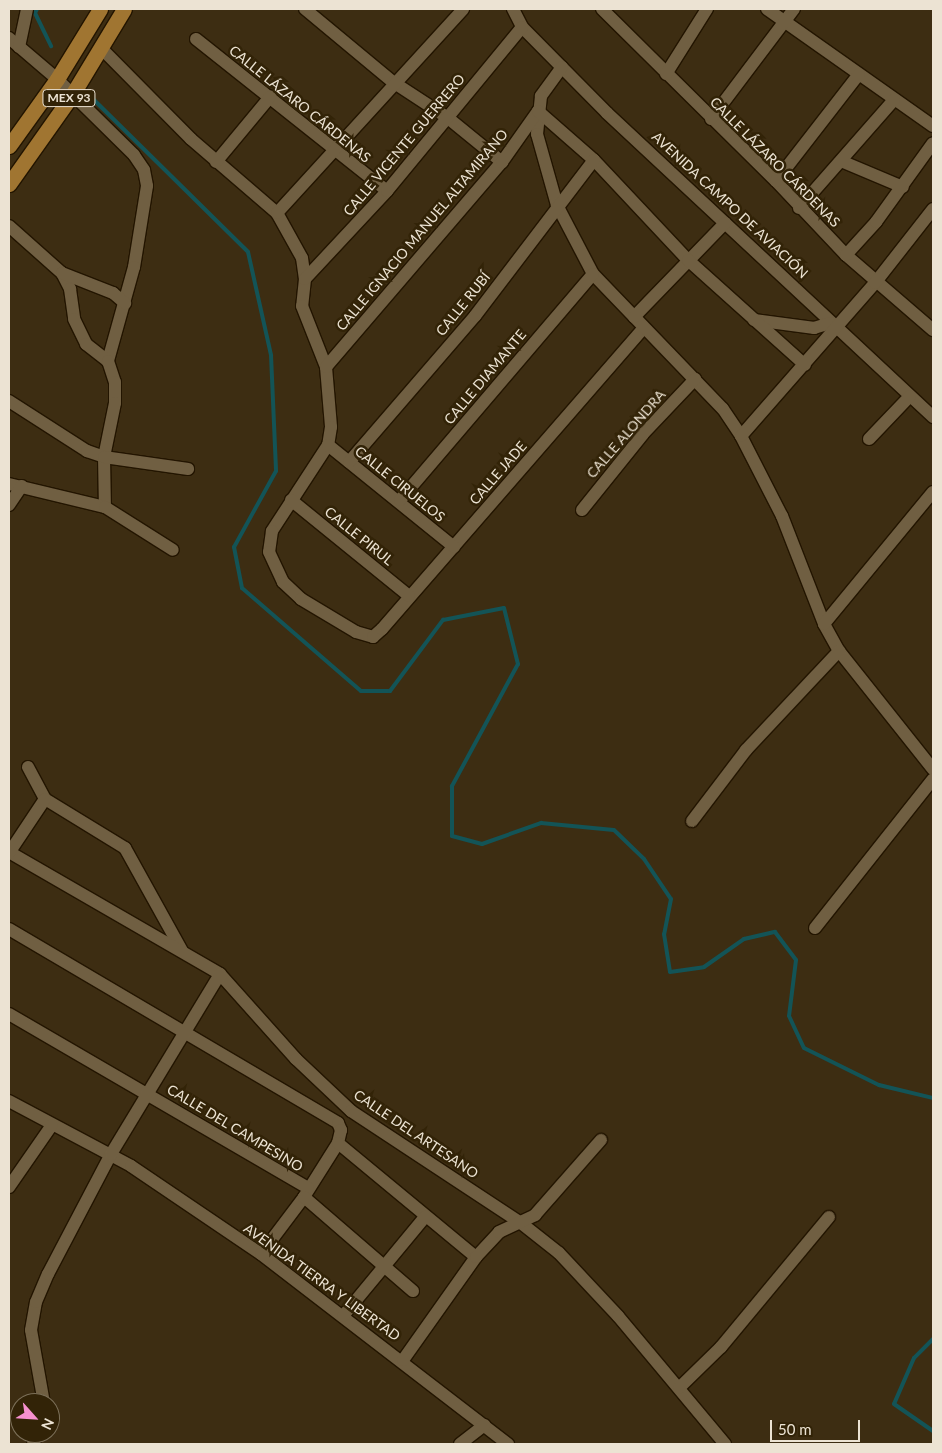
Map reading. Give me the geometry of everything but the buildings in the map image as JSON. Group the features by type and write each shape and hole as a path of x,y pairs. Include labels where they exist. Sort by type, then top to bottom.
{"main road":[{"name":"MEX 93","path":"9,146 57,79 100,9"},
{"name":"MEX 93","path":"9,184 72,95 124,9"}],"street":[{"path":"19,47 27,9"},
{"path":"305,9 393,82 448,118 502,162"},
{"path":"277,213 393,82 464,9"},
{"name":"AVENIDA CAMPO DE AVIACIÓN","path":"514,9 522,27 562,67 725,223 780,270 832,325 932,414"},
{"name":"CALLE LÁZARO CÁRDENAS","path":"602,9 776,181 846,255 875,282 933,330"},
{"path":"666,74 707,9"},
{"path":"767,9 933,126"},
{"path":"712,118 787,22 794,9"},
{"name":"CALLE VICENTE GUERRERO","path":"306,279 387,191 522,27"},
{"path":"9,38 57,79 134,155 144,170 147,186 125,304 108,361"},
{"name":"CALLE LÁZARO CÁRDENAS","path":"196,39 270,97 333,151 387,191"},
{"path":"101,48 216,162 277,213 302,258 306,279 302,306 326,367 331,427 328,445 291,500"},
{"path":"562,67 541,96 538,110 538,134 557,205 593,274 723,409 741,436 782,516 824,624 838,651 933,769"},
{"path":"776,181 859,74"},
{"path":"216,162 270,97"},
{"path":"800,208 894,100"},
{"path":"538,110 594,160 688,260 804,365"},
{"name":"CALLE IGNACIO MANUEL ALTAMIRANO","path":"326,367 502,162 538,110"},
{"path":"846,255 876,222 933,143"},
{"name":"CALLE RUBÍ","path":"349,462 475,316 557,205 594,160"},
{"path":"841,161 903,186"},
{"path":"741,436 804,365 832,325 875,282 933,209"},
{"path":"634,317 725,223"},
{"path":"9,226 62,273 106,290 125,304"},
{"path":"62,273 70,289 74,319 86,344 108,361 115,382 115,403 104,457 105,508"},
{"name":"CALLE DIAMANTE","path":"400,500 593,274"},
{"path":"754,320 814,328 832,325"},
{"name":"CALLE JADE","path":"291,500 272,531 269,552 283,582 301,599 356,632 373,637 454,547 644,328"},
{"name":"CALLE ALONDRA","path":"582,510 643,434 695,379"},
{"path":"869,439 910,396"},
{"path":"9,401 87,451 104,457 188,469"},
{"name":"CALLE CIRUELOS","path":"328,445 400,500 454,547"},
{"path":"9,484 105,508 173,550"},
{"path":"9,505 22,486"},
{"path":"824,624 933,492"},
{"name":"CALLE PIRUL","path":"291,500 409,596"},
{"path":"692,822 746,750 838,651"},
{"path":"28,768 45,799 125,848 182,951"},
{"path":"815,928 933,779"},
{"path":"9,852 45,799"},
{"name":"CALLE DEL ARTESANO","path":"9,852 220,974 296,1058 351,1111 521,1222 559,1253 679,1388 725,1444"},
{"path":"9,929 333,1118 342,1130 338,1143 306,1193 261,1254"},
{"path":"42,1393 31,1330 36,1302 48,1274 111,1154 220,974"},
{"name":"CALLE DEL CAMPESINO","path":"9,1014 147,1093 306,1193 413,1291"},
{"name":"AVENIDA TIERRA Y LIBERTAD","path":"9,1101 111,1154 261,1254 403,1360 508,1444"},
{"path":"9,1187 52,1125"},
{"path":"403,1360 476,1257 499,1232 511,1223 521,1222 535,1214 601,1140"},
{"path":"338,1143 425,1217 476,1257"},
{"path":"342,1316 386,1266 425,1217"},
{"path":"679,1388 721,1347 829,1217"},
{"path":"460,1444 484,1425"}],"waterway":[{"path":"37,9 35,13 51,46"},
{"path":"92,98 248,252 271,355 276,471 234,547 242,588 361,691 390,691 443,620 504,608 518,664 452,786 452,836 482,844 541,823 614,830 644,859 671,899 664,934 670,972 704,967 744,939 775,932 796,960 789,1016 804,1048 879,1085 933,1098"},
{"path":"933,1339 914,1358 894,1404 933,1431"}]}
